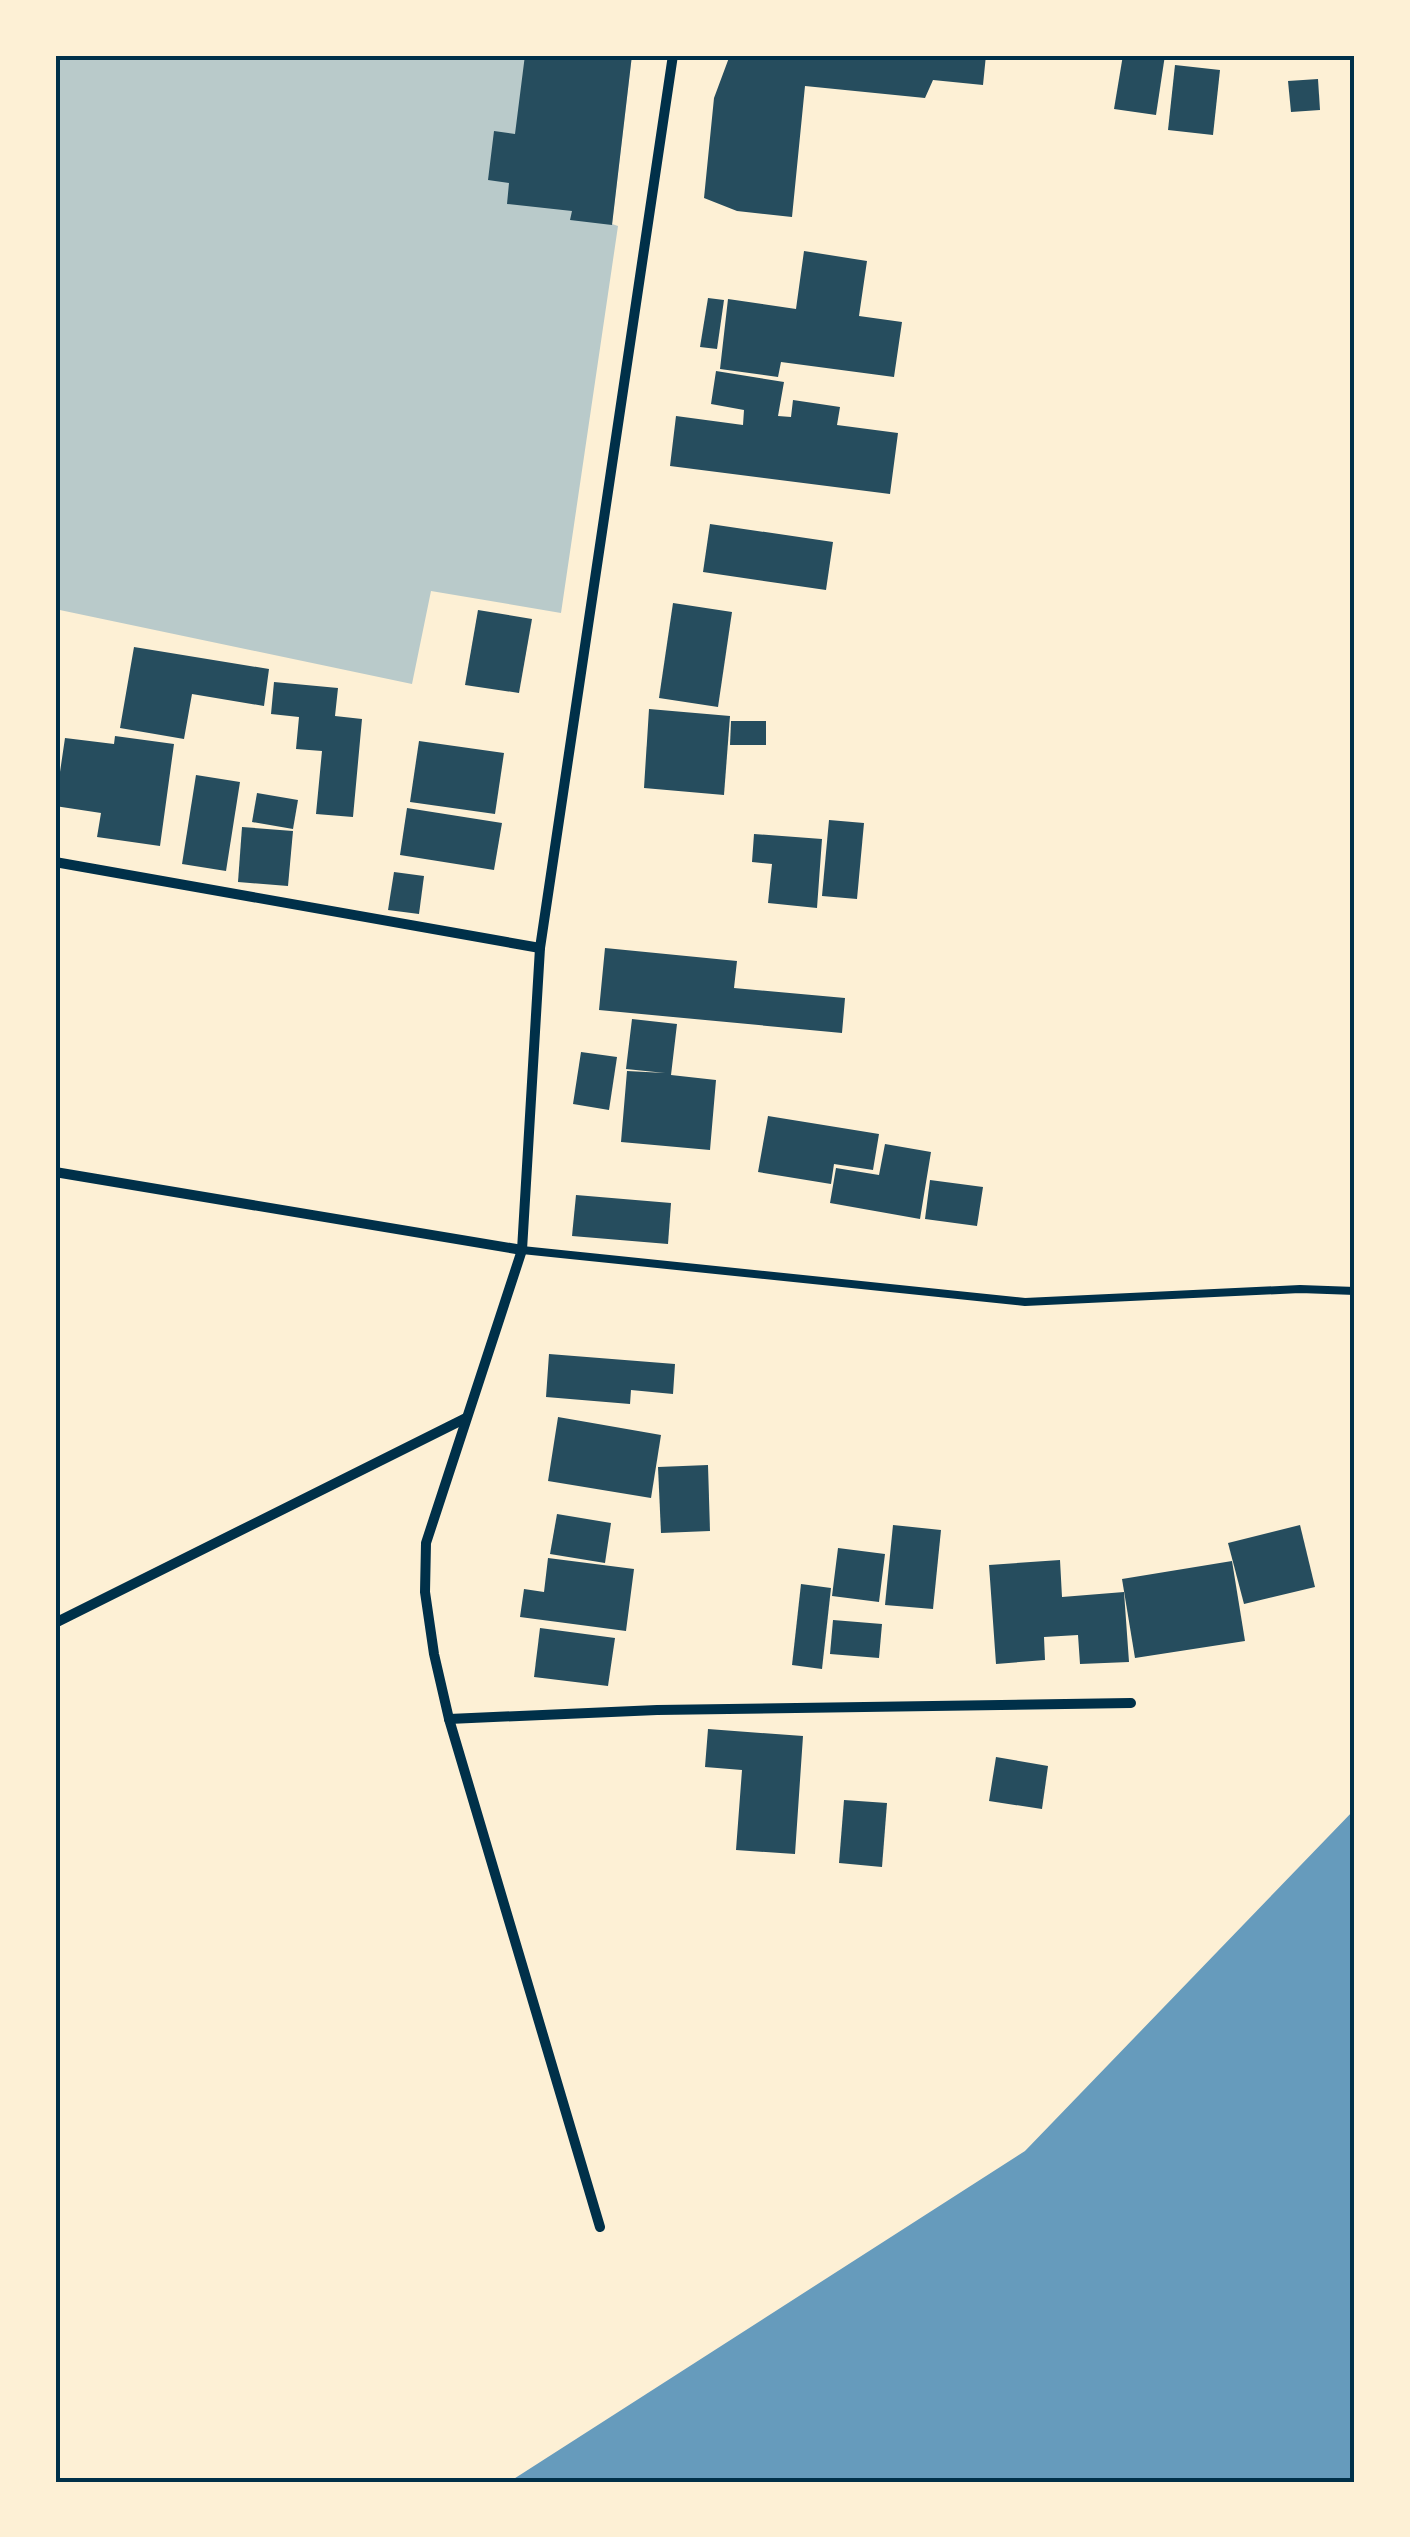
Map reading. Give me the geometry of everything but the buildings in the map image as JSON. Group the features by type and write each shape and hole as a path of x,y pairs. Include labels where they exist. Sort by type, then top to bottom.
{"street":[{"path":"600,2228 449,1719 425,1592 426,1544 522,1250 540,948 672,55"},
{"path":"55,862 540,948"},
{"path":"55,1172 522,1250"},
{"path":"55,1623 466,1418"},
{"path":"449,1719 658,1710 1131,1703"}],"lane":[{"path":"522,1250 1025,1302 1300,1289 1355,1291"}],"shaded area":[{"path":"55,55 632,55 612,224 618,226 561,613 431,591 412,684 55,609"}],"water":[{"path":"1355,1809 1355,2482 509,2482 1025,2151"}]}
